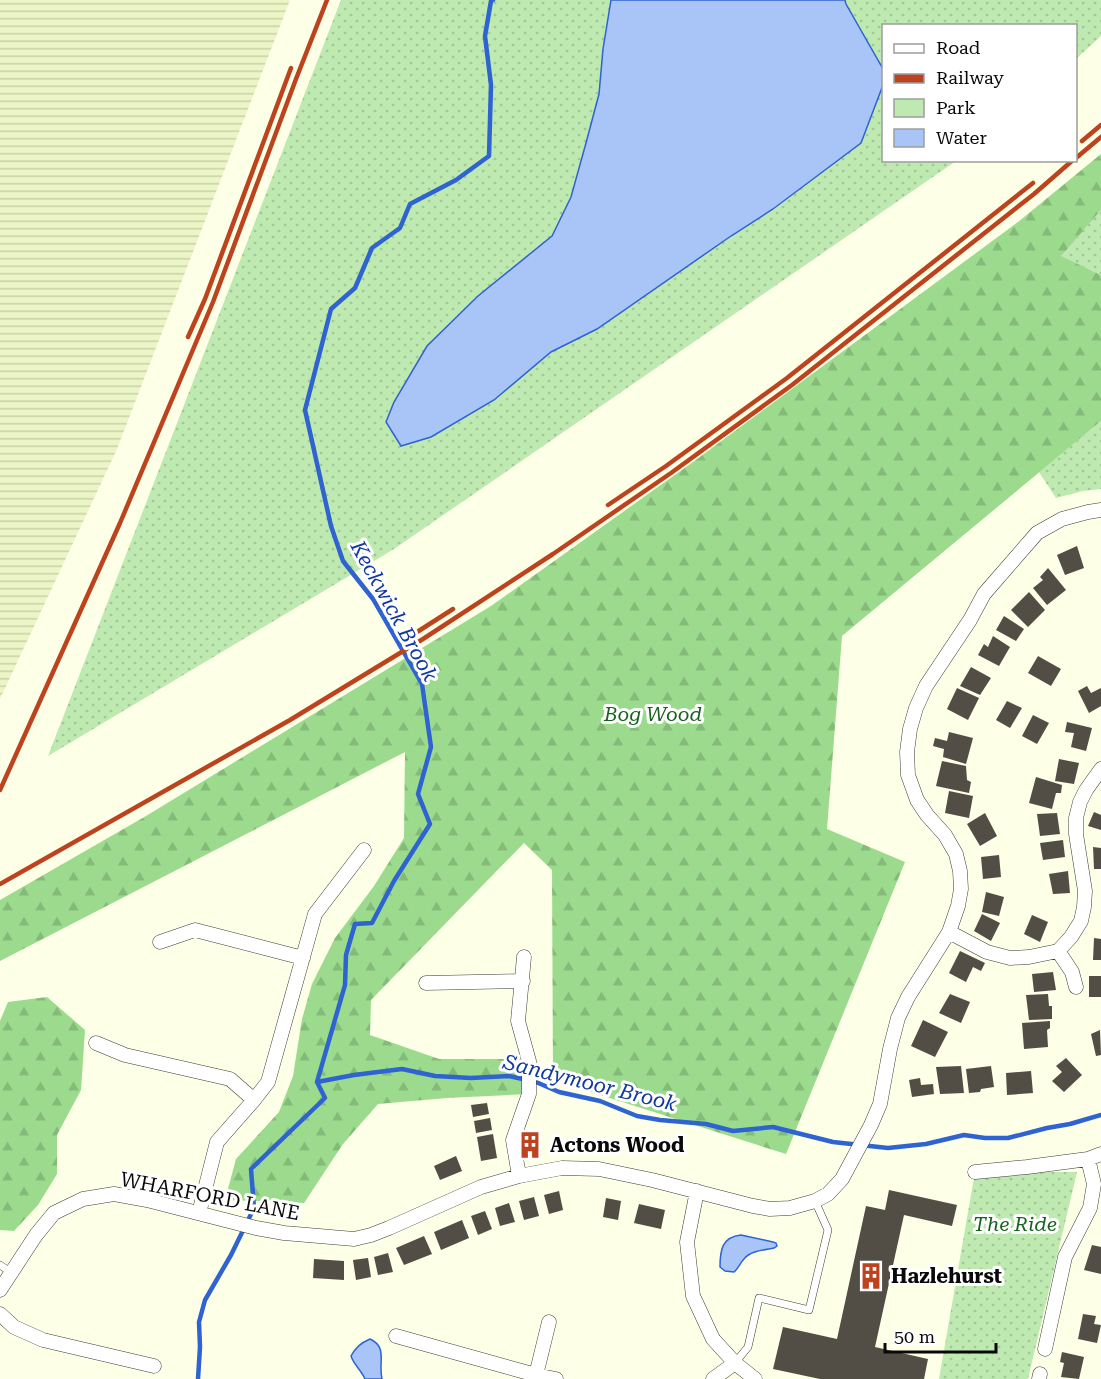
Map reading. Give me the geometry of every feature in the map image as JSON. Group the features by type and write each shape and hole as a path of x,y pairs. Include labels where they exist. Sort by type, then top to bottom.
{"street":[{"name":"WHARFORD LANE","path":"0,1290 6,1269 54,1213 84,1199 114,1194 147,1200 256,1228 284,1233 354,1239 389,1228 481,1187 519,1176 562,1168 589,1168 652,1180 770,1209 790,1208 815,1201 828,1194 842,1179 852,1163 871,1125 880,1104 898,1018 908,997 949,932 958,906 961,889 956,854 917,800 908,776 907,752 916,708 926,686 970,620 984,594 1037,533 1062,519 1101,510"},
{"path":"949,932 987,952 1010,958 1058,951 1081,921 1085,891 1076,834 1076,818 1086,790 1101,769"},
{"path":"199,1213 217,1142 268,1082 315,914 364,850"},
{"path":"160,942 195,930 303,958"},
{"path":"1058,951 1072,972 1076,987"},
{"path":"519,1176 513,1140 529,1094 529,1061 518,1021 524,957"},
{"path":"426,983 523,981"},
{"path":"96,1043 125,1055 230,1078 254,1100"},
{"path":"975,1172 1095,1157 1090,1208 1065,1257 1045,1349"},
{"path":"697,1191 687,1242 693,1296 713,1339 755,1379"},
{"path":"0,1314 14,1327 42,1340 154,1366"},
{"path":"536,1375 549,1322"},
{"path":"396,1336 556,1379"},
{"path":"713,1379 735,1362"}],"lane":[{"path":"735,1362 748,1347 759,1298 808,1310 828,1230 815,1201"}],"green space":[{"path":"0,0 290,0 117,449 0,699"},
{"path":"341,0 611,0 599,94 571,197 552,236 478,296 427,346 494,400 551,352 597,329 774,209 861,143 882,88 882,162 955,162 394,549 48,756"},
{"path":"845,0 1101,0 1101,36 1077,58 1077,24 882,24 882,67"},
{"name":"Bog Wood","path":"1101,154 1101,210 1061,256 1101,275 1101,421 842,636 827,829 905,862 786,1154 553,1080 552,870 524,843 371,1000 370,1035 439,1059 526,1059 528,1094 378,1104 343,1144 304,1203 225,1200 236,1159 279,1112 293,1076 302,1019 312,984 335,938 374,886 404,838 405,752 0,961 0,900 146,816 491,606 693,462 1018,222"},
{"path":"1101,210 1101,275 1060,256"},
{"path":"1101,421 1101,489 1056,498 1039,472"},
{"path":"47,997 85,1030 81,1090 57,1135 57,1174 38,1205 14,1231 0,1230 0,1021 8,1002"},
{"name":"The Ride","path":"975,1172 1077,1172 1028,1379 939,1379"}],"water":[{"path":"611,0 845,0 882,67 882,88 861,143 773,209 597,329 551,352 494,400 431,437 401,446 386,422 394,402 427,346 478,296 552,236 571,197 599,94"},
{"path":"741,1235 773,1242 777,1246 750,1254 734,1272 725,1271 720,1267 723,1245 730,1238"},
{"path":"370,1339 376,1342 381,1351 382,1379 365,1379 351,1356 359,1346"}],"building":[{"path":"1077,546 1084,568 1065,575 1057,555"},
{"path":"1048,568 1066,590 1047,605 1033,588 1043,580 1040,577"},
{"path":"1029,592 1045,610 1028,627 1011,610"},
{"path":"1004,616 1024,629 1016,641 996,630"},
{"path":"993,636 1010,647 999,666 978,655 984,644 988,647"},
{"path":"1038,656 1061,669 1051,686 1028,673"},
{"path":"971,667 991,678 980,695 960,686"},
{"path":"1087,686 1091,693 1101,688 1101,706 1089,713 1078,691"},
{"path":"957,688 979,698 968,720 947,709"},
{"path":"1007,701 1022,708 1010,728 996,720"},
{"path":"1033,715 1049,723 1037,744 1022,736"},
{"path":"1067,722 1092,728 1086,751 1071,747 1074,733 1065,732"},
{"path":"949,732 973,738 966,764 943,757 944,749 933,746 935,738 947,741"},
{"path":"1059,759 1079,763 1074,784 1055,781"},
{"path":"942,761 966,766 967,780 971,782 969,793 936,786"},
{"path":"1036,777 1062,785 1061,793 1056,793 1052,809 1029,803"},
{"path":"949,791 973,796 969,818 945,813"},
{"path":"1094,812 1101,815 1101,830 1088,826"},
{"path":"985,813 997,836 980,846 967,824"},
{"path":"1057,813 1060,834 1040,836 1037,814"},
{"path":"1063,840 1065,857 1043,860 1040,843"},
{"path":"1093,847 1101,848 1101,869 1094,869"},
{"path":"999,855 1001,877 983,879 981,857"},
{"path":"1068,871 1070,893 1053,894 1049,874"},
{"path":"986,892 1004,897 999,916 982,912"},
{"path":"982,914 1000,923 991,941 974,931"},
{"path":"1032,915 1048,922 1040,942 1024,934"},
{"path":"1094,938 1101,939 1101,960 1093,960"},
{"path":"960,951 985,963 981,971 973,967 966,982 949,973"},
{"path":"1053,972 1056,990 1034,992 1032,974"},
{"path":"1089,976 1101,976 1101,997 1089,997"},
{"path":"950,994 970,1002 961,1023 939,1013"},
{"path":"1048,994 1049,1006 1052,1006 1052,1019 1029,1020 1026,995"},
{"path":"923,1020 948,1032 935,1057 911,1046"},
{"path":"1050,1021 1050,1028 1047,1030 1048,1047 1024,1049 1022,1023"},
{"path":"1100,1030 1101,1055 1096,1056 1091,1034"},
{"path":"1066,1058 1082,1075 1064,1092 1052,1081 1062,1072 1056,1066"},
{"path":"961,1066 964,1093 940,1094 936,1067"},
{"path":"991,1066 994,1087 969,1093 966,1069"},
{"path":"1031,1071 1033,1093 1007,1095 1006,1073"},
{"path":"920,1078 921,1085 933,1084 934,1094 912,1097 909,1080"},
{"path":"487,1103 489,1114 473,1117 471,1105"},
{"path":"490,1118 492,1130 476,1133 474,1121"},
{"path":"493,1134 497,1158 481,1161 477,1137"},
{"path":"456,1156 462,1171 440,1180 434,1166"},
{"name":"Hazlehurst","path":"889,1190 957,1205 952,1226 904,1215 875,1347 928,1359 924,1379 820,1379 773,1369 783,1327 837,1339 866,1206 885,1210"},
{"path":"559,1191 563,1210 549,1214 544,1195"},
{"path":"534,1197 539,1216 524,1220 519,1201"},
{"path":"606,1198 621,1201 618,1220 603,1217"},
{"path":"509,1203 515,1222 500,1226 495,1208"},
{"path":"639,1204 665,1210 661,1229 634,1223"},
{"path":"485,1211 492,1229 478,1235 471,1216"},
{"path":"462,1220 469,1238 441,1250 434,1232"},
{"path":"424,1236 432,1254 404,1265 396,1248"},
{"path":"1092,1245 1101,1247 1101,1274 1084,1270"},
{"path":"388,1253 393,1272 378,1275 374,1257"},
{"path":"368,1258 371,1277 356,1280 353,1260"},
{"path":"314,1259 344,1261 344,1280 313,1278"},
{"path":"1083,1314 1096,1316 1094,1324 1101,1325 1097,1343 1078,1339"},
{"path":"1062,1352 1084,1357 1079,1379 1061,1377 1064,1363 1060,1362"}],"waterway":[{"name":"Keckwick Brook","path":"198,1379 199,1322 205,1300 254,1208 251,1169 325,1098 317,1082 345,985 346,955 355,924 372,923 394,881 430,824 418,794 431,747 422,684 373,599 343,561 331,526 305,410 331,309 355,288 372,248 400,228 410,204 456,180 489,156 491,85 485,36 493,0"},
{"name":"Sandymoor Brook","path":"317,1082 402,1069 435,1076 471,1078 509,1076 536,1082 559,1092 600,1101 637,1116 706,1124 733,1131 773,1127 833,1142 888,1148 926,1144 964,1135 1008,1138 1101,1115"}],"railway":[{"path":"0,790 120,523 213,302 327,0"},
{"path":"188,337 205,299 291,68"},
{"path":"1082,141 1101,125"},
{"path":"1077,157 1101,137"},
{"path":"0,884 290,720 423,639 553,554 671,473 792,385 1034,194 1071,162"},
{"path":"608,505 787,378 1033,183"},
{"path":"403,641 453,609"}],"place":[{"name":"Actons Wood","path":"530,1145"},
{"name":"Hazlehurst","path":"871,1276"}]}
